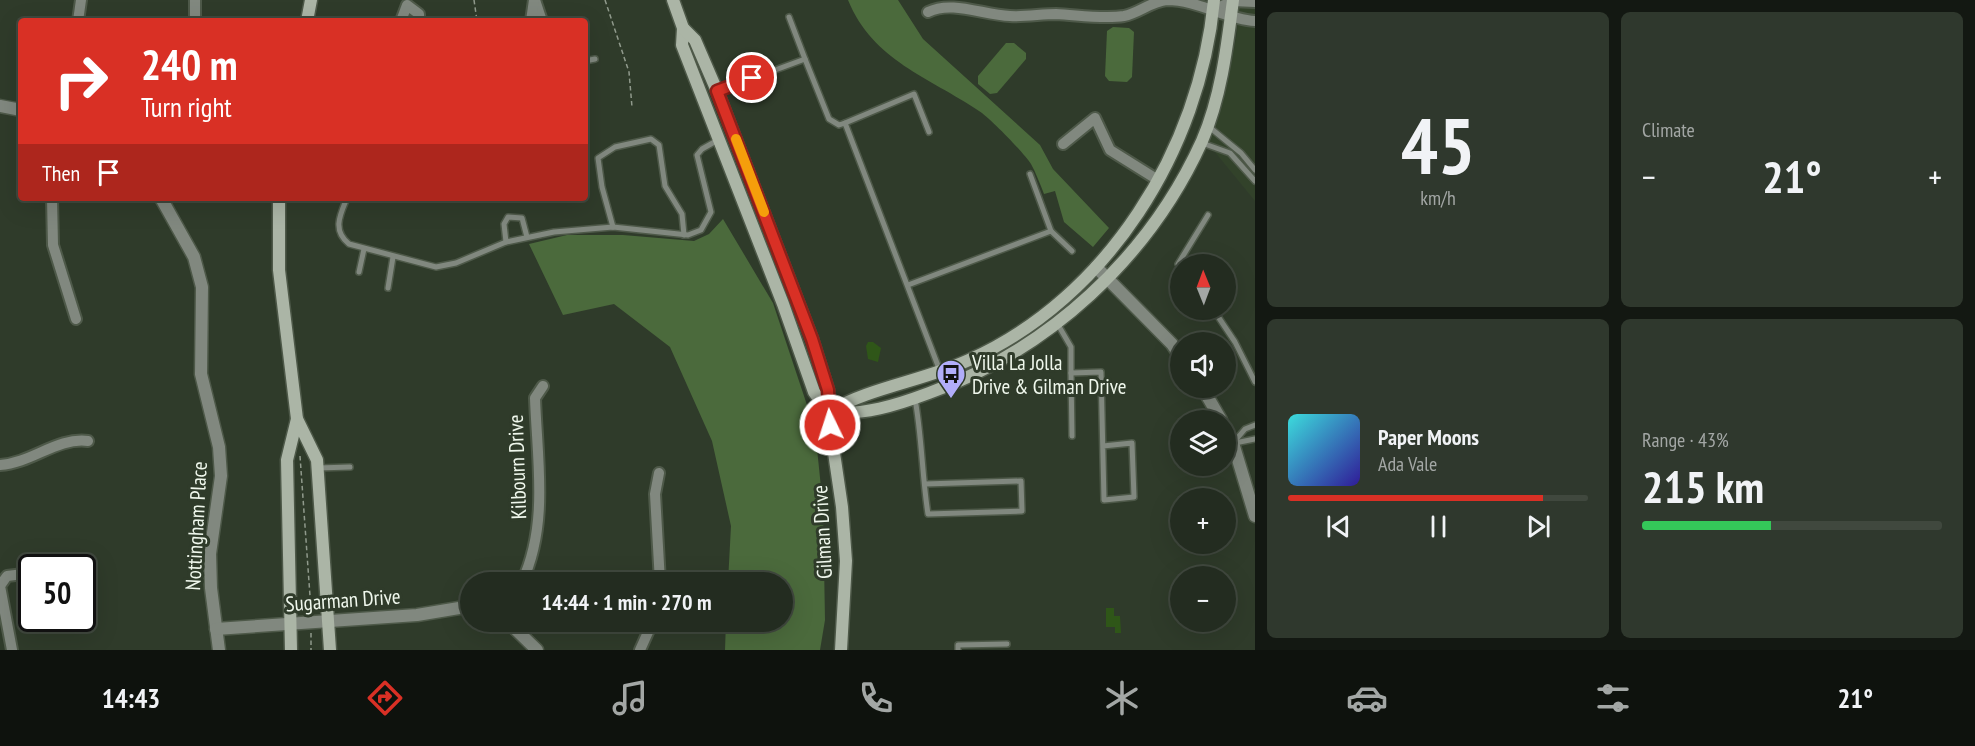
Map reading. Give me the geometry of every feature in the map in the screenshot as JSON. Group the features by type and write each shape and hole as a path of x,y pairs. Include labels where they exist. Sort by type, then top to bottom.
{"main road":[{"path":"308,18 311,0"},
{"name":"Gilman Drive","path":"673,0 683,28 682,45 783,304 814,392 828,412"},
{"path":"828,412 853,415 915,399 978,374 1025,347 1057,323 1107,278 1134,249 1161,210 1201,143 1219,87 1233,0"},
{"path":"828,412 849,399 940,372 971,360 1017,334 1058,302 1096,267 1126,230 1158,180 1182,134 1199,83 1214,5"},
{"name":"Gilman Drive","path":"683,28 695,40 717,91 812,339 828,390 828,412 842,507 846,561 841,650"},
{"path":"279,201 279,270 297,419 317,460 318,468 330,620 330,650"},
{"path":"291,650 287,460 297,419"}],"street":[{"path":"78,18 81,0"},
{"path":"195,0 195,18"},
{"path":"531,18 534,0"},
{"path":"534,0 541,18"},
{"path":"928,12 943,3 964,4 1007,16 1052,14 1110,17 1133,14 1166,0 1214,5 1233,0 1255,2"},
{"path":"402,18 408,3 419,14 420,18"},
{"path":"1214,5 1231,18 1255,21"},
{"path":"0,106 18,109"},
{"path":"1063,144 1095,118 1110,150 1158,180"},
{"path":"52,201 53,245 76,319"},
{"name":"Nottingham Place","path":"163,201 194,257 201,287 201,374 219,447 221,476 210,554 219,650"},
{"path":"1096,267 1170,342"},
{"name":"Kilbourn Drive","path":"526,572 540,523 535,398 543,386"},
{"path":"0,465 38,455 71,439 88,441"},
{"path":"1236,452 1254,506"},
{"path":"658,473 655,494 659,572"},
{"path":"12,650 0,586 8,576 18,575"},
{"name":"Sugarman Drive","path":"216,629 417,615 460,608"},
{"path":"518,632 537,650"},
{"path":"640,650 648,632"}],"lane":[{"path":"789,17 829,119 839,125 914,94 929,132"},
{"path":"588,61 596,59"},
{"path":"717,91 805,59"},
{"path":"845,123 940,372"},
{"path":"1208,126 1241,153 1255,170"},
{"path":"613,227 600,181 598,158 627,143 651,140 659,145 665,186 682,214 684,235"},
{"path":"346,201 339,218 339,233 349,244 426,266 445,266 506,242 574,229 613,227 684,235 701,230 709,218 709,197 697,155 702,148 718,140"},
{"path":"1201,143 1230,153 1255,181"},
{"path":"1030,174 1051,231 1072,251"},
{"path":"506,242 505,219 514,215 522,218 527,237"},
{"path":"1184,254 1208,215"},
{"path":"908,285 1051,231"},
{"path":"359,272 364,249"},
{"path":"388,288 393,257"},
{"path":"1220,320 1235,342 1255,381"},
{"path":"1057,323 1071,347 1072,436"},
{"path":"1071,373 1101,372 1104,500 1134,497 1132,443 1103,446"},
{"path":"915,399 922,437 925,484 928,514 1022,511 1021,481 925,484"},
{"path":"1236,440 1245,429 1255,424"},
{"path":"1236,442 1255,439"},
{"path":"318,468 350,467"},
{"path":"958,650 958,645 1007,644"}],"path":[{"path":"474,0 477,18"},
{"path":"605,0 629,72 632,107"},
{"path":"300,454 311,607"},
{"path":"311,629 311,650"}],"shaded area":[{"path":"848,0 898,0 923,39 1040,145 1053,169 1109,228 1093,247 1064,222 1055,191 1044,194 1031,164 1007,136 979,111 904,66 887,53 859,21"},
{"path":"1239,0 1255,0 1255,201 1205,140 1229,75 1237,33"},
{"path":"1113,27 1129,28 1134,32 1132,77 1127,82 1109,81 1105,76 1107,31"},
{"path":"1006,43 1014,43 1026,53 1026,59 997,93 990,94 978,84 978,76"},
{"path":"723,219 773,303 815,429 823,507 825,620 820,650 725,650 726,632 793,632 793,572 729,572 731,526 712,441 670,347 614,304 563,315 529,244 567,235 623,235 694,241 709,234"},
{"path":"868,342 873,342 881,348 878,362 868,359 866,346"},
{"path":"1106,608 1114,608 1114,616 1120,616 1121,633 1115,633 1115,627 1106,627"}],"slow traffic":[{"path":"736,139 764,212"}],"place":[{"name":"Villa La Jolla Drive & Gilman Drive","path":"951,400"}],"route":[{"path":"752,78 717,91 812,339 828,390 830,425"}]}
